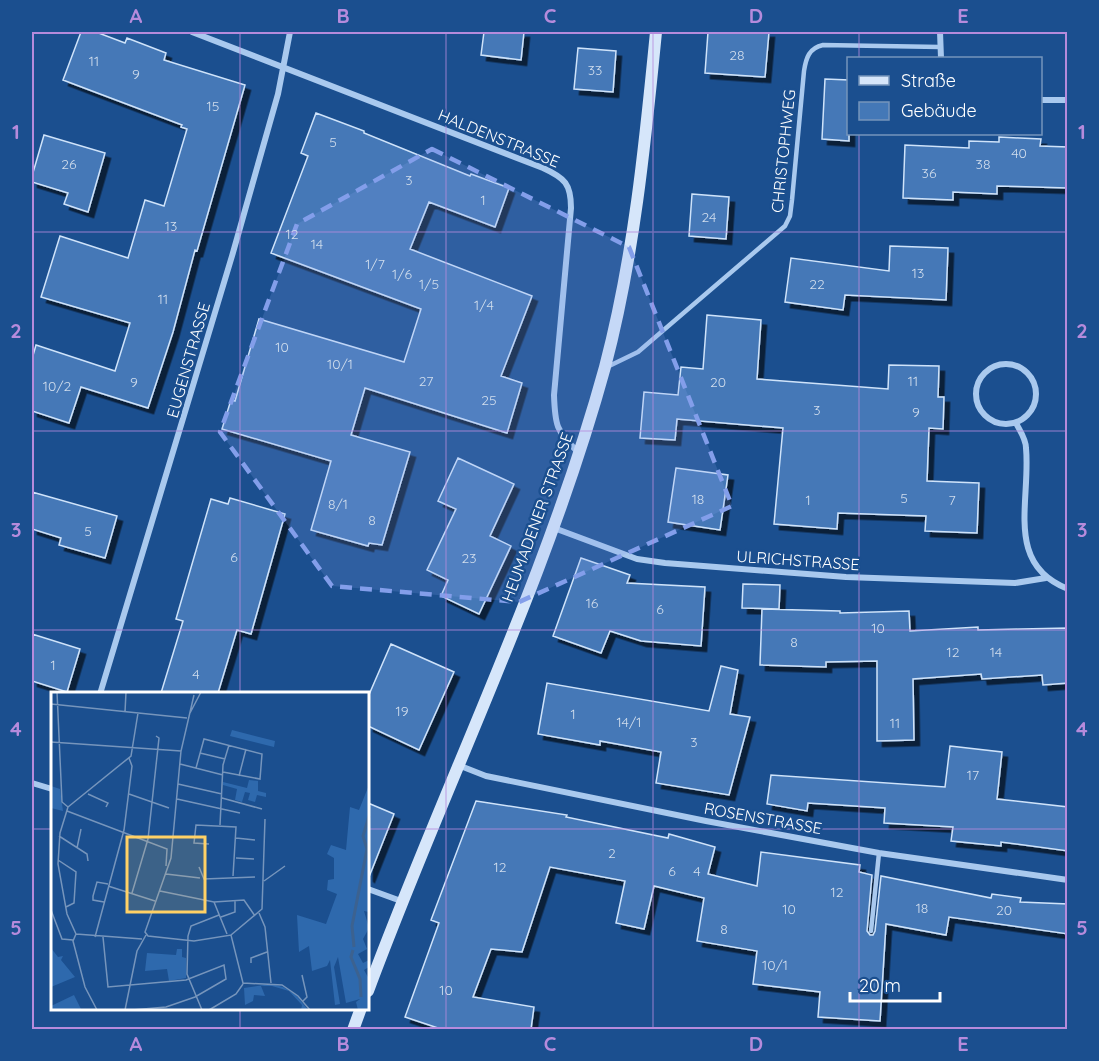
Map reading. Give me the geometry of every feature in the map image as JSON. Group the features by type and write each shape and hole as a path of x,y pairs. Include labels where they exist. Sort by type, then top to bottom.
{"main road":[{"name":"HEUMADENER STRASSE","path":"369,988 401,901 554,528 604,369 623,293 640,184 656,32"},
{"path":"353,1029 360,1010"}],"street":[{"name":"HALDENSTRASSE","path":"192,32 550,171 566,182 571,194 571,208 554,404 561,436 578,452"},
{"name":"EUGENSTRASSE","path":"100,692 219,301 285,67 290,32"},
{"path":"940,32 941,57"},
{"path":"1042,100 1068,100"},
{"path":"1013,364 1023,368 1035,384 1035,403 1031,412 1016,423 996,422 987,417 980,410 976,400 979,380 994,366 1013,364"},
{"path":"1016,423 1024,437 1026,448 1028,551 1046,578 1068,589"},
{"name":"ULRICHSTRASSE","path":"554,528 637,560 664,563 846,578 1016,584 1046,578"},
{"name":"ROSENSTRASSE","path":"457,765 486,776 706,821 879,853 1068,880"},
{"path":"32,783 51,789"},
{"path":"369,889 401,901"}],"lane":[{"name":"CHRISTOPHWEG","path":"604,369 638,352 786,226 792,200 804,71 809,53 815,47 823,45 940,47"},
{"path":"871,931 879,853"}],"highlighted area":[{"path":"432,149 629,247 732,506 519,602 332,586 220,432 297,224"}],"building":[{"path":"81,32 96,32 125,43 127,38 166,53 164,60 245,85 197,251 195,250 173,332 148,408 81,387 69,423 32,411 32,359 36,345 115,371 130,323 41,297 60,236 128,258 145,200 164,206 187,129 181,127 182,125 63,80"},
{"path":"484,32 524,32 521,60 481,55"},
{"path":"708,32 769,32 765,77 705,73"},
{"path":"578,48 616,51 613,92 574,89"},
{"path":"825,79 847,80 847,135 849,135 849,141 822,139"},
{"path":"316,113 470,176 471,174 509,188 495,227 429,202 410,249 532,296 501,376 522,383 507,433 365,388 351,435 410,452 382,545 369,543 368,546 311,530 331,461 222,429 231,400 235,401 259,319 404,362 421,309 271,253 308,156 301,153"},
{"path":"44,135 105,153 88,212 64,204 68,193 32,182"},
{"path":"999,137 1041,139 1040,146 1068,147 1068,188 997,186 997,194 953,192 953,200 903,198 905,145 969,148 969,141 999,142"},
{"path":"692,194 729,197 726,239 689,236"},
{"path":"890,246 948,248 946,300 845,295 843,310 785,302 791,258 889,271"},
{"path":"707,315 761,320 757,379 888,389 889,365 939,366 938,397 944,397 943,429 929,428 927,481 979,483 977,533 925,531 926,516 838,513 837,529 774,524 783,428 677,419 675,440 640,438 644,392 678,395 681,367 703,369"},
{"path":"458,458 514,484 490,536 511,546 479,614 441,596 448,580 427,570 456,509 438,501"},
{"path":"676,468 728,475 720,530 668,522"},
{"path":"32,492 117,516 105,558 59,545 61,538 32,529"},
{"path":"230,498 285,514 251,634 237,630 218,692 161,692 183,621 176,619 211,499 228,504"},
{"path":"581,558 630,575 627,583 705,587 701,646 641,641 610,631 601,653 553,636"},
{"path":"743,584 780,585 779,609 742,608"},
{"path":"762,609 840,611 840,613 909,611 910,631 978,627 978,630 1068,628 1068,683 1043,685 1042,675 982,679 981,674 913,679 914,740 877,741 877,661 826,662 826,667 760,665"},
{"path":"32,634 80,649 67,692 32,681"},
{"path":"391,644 454,672 419,750 369,726 369,695"},
{"path":"721,666 738,670 730,714 750,717 729,795 656,783 661,752 600,741 600,745 538,734 547,683 709,711"},
{"path":"950,746 1002,752 997,799 1068,807 1068,851 1001,842 1001,846 951,841 953,827 884,823 885,808 808,803 807,811 767,804 771,775 945,787"},
{"path":"476,801 567,815 566,817 668,838 669,834 715,847 708,874 757,886 761,852 860,865 859,872 872,875 867,931 870,935 873,935 875,931 881,876 991,898 992,894 1021,898 1020,902 1068,904 1068,934 949,917 946,935 886,924 880,1021 818,1017 820,992 753,984 757,951 697,941 704,898 654,886 644,929 616,923 625,881 550,867 522,952 491,949 473,997 534,1007 531,1029 441,1029 405,1017 439,923 431,920"},
{"path":"369,803 394,814 369,877"}]}
